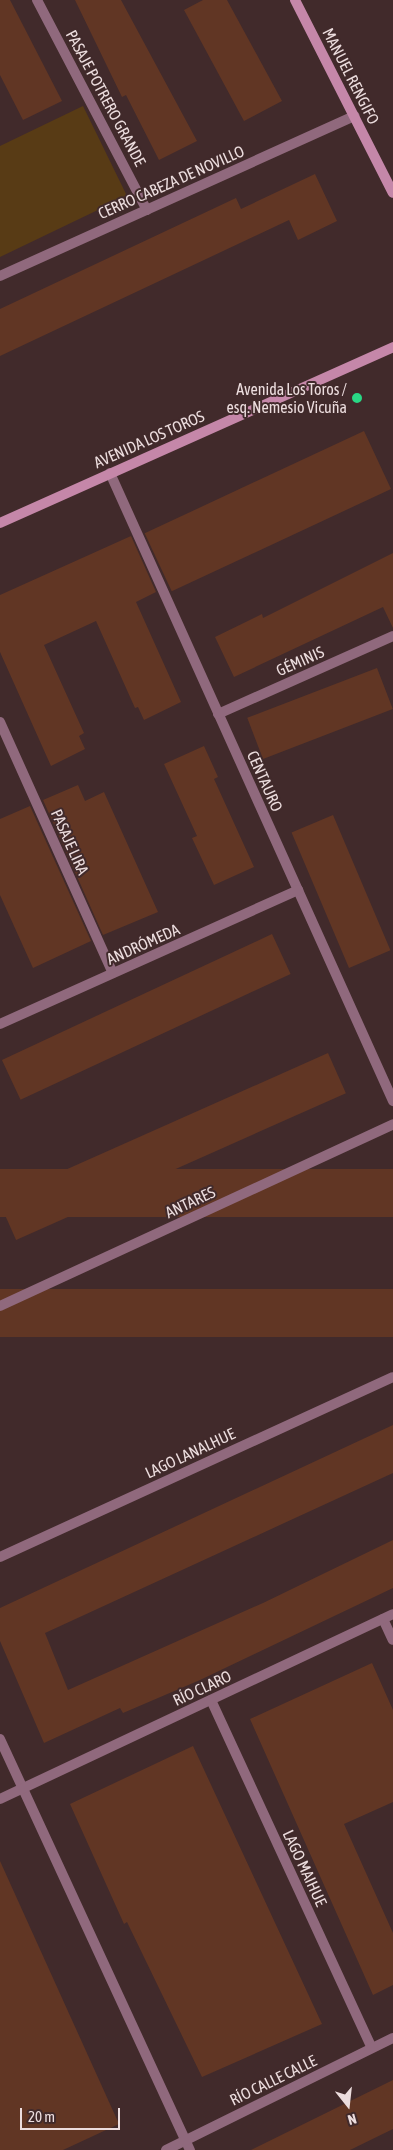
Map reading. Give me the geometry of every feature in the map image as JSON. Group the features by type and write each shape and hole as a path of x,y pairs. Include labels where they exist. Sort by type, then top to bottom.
{"street":[{"name":"PASAJE POTRERO GRANDE","path":"38,0 147,210"},
{"name":"MANUEL RENGIFO","path":"295,0 393,194"},
{"name":"CERRO CABEZA DE NOVILLO","path":"0,276 355,116"},
{"name":"AVENIDA LOS TOROS","path":"0,523 393,347"},
{"name":"CENTAURO","path":"110,473 393,1102"},
{"name":"GÉMINIS","path":"218,714 393,636"},
{"name":"PASAJE LIRA","path":"0,722 113,974"},
{"name":"ANDRÓMEDA","path":"0,1024 298,890"},
{"name":"ANTARES","path":"0,1306 393,1124"},
{"name":"LAGO LANALHUE","path":"0,1557 393,1377"},
{"name":"RÍO CLARO","path":"0,1799 393,1614"},
{"path":"383,1619 393,1640"},
{"name":"LAGO MAIHUE","path":"211,1700 372,2048"},
{"path":"0,1739 188,2145"},
{"name":"RÍO CALLE CALLE","path":"166,2150 188,2145 393,2038"}],"shaded area":[{"path":"83,106 127,196 0,257 0,146"}],"building":[{"path":"0,0 10,0 62,101 23,120 0,75"},
{"path":"75,0 121,0 197,141 159,160 126,95 122,97"},
{"path":"203,0 227,0 282,101 244,121 184,10"},
{"path":"315,174 337,221 298,240 289,220 0,356 0,309 236,198 241,209"},
{"path":"364,431 391,489 172,591 145,533"},
{"path":"131,536 156,592 136,602 181,702 144,720 138,707 135,708 96,621 44,645 84,733 79,736 85,749 51,766 0,652 0,595"},
{"path":"393,553 393,628 383,607 234,677 215,637 262,614 263,618"},
{"path":"377,668 393,709 263,759 247,718"},
{"path":"204,746 218,777 214,779 254,867 214,885 192,838 197,836 164,764"},
{"path":"78,785 85,801 104,792 158,912 103,935 43,800"},
{"path":"30,806 91,941 33,968 0,895 0,819"},
{"path":"333,815 390,950 349,968 292,833"},
{"path":"272,934 291,974 21,1100 2,1060"},
{"path":"328,1053 346,1093 16,1240 0,1204 0,1199"},
{"path":"0,1169 393,1169 393,1217 0,1217"},
{"path":"0,1289 393,1289 393,1337 0,1337"},
{"path":"393,1425 393,1473 45,1633 68,1690 263,1603 393,1540 393,1588 200,1680 123,1713 120,1708 44,1743 0,1641 0,1608"},
{"path":"372,1663 393,1710 393,1802 344,1824 393,1933 393,1985 373,1995 250,1719"},
{"path":"193,1746 322,2024 202,2077 127,1922 124,1924 70,1804"},
{"path":"0,1861 119,2124 63,2150 0,2150"},
{"path":"393,2080 393,2129 350,2150 251,2150"}],"place":[{"name":"Avenida Los Toros / esq. Nemesio Vicuña","path":"357,398"}]}
